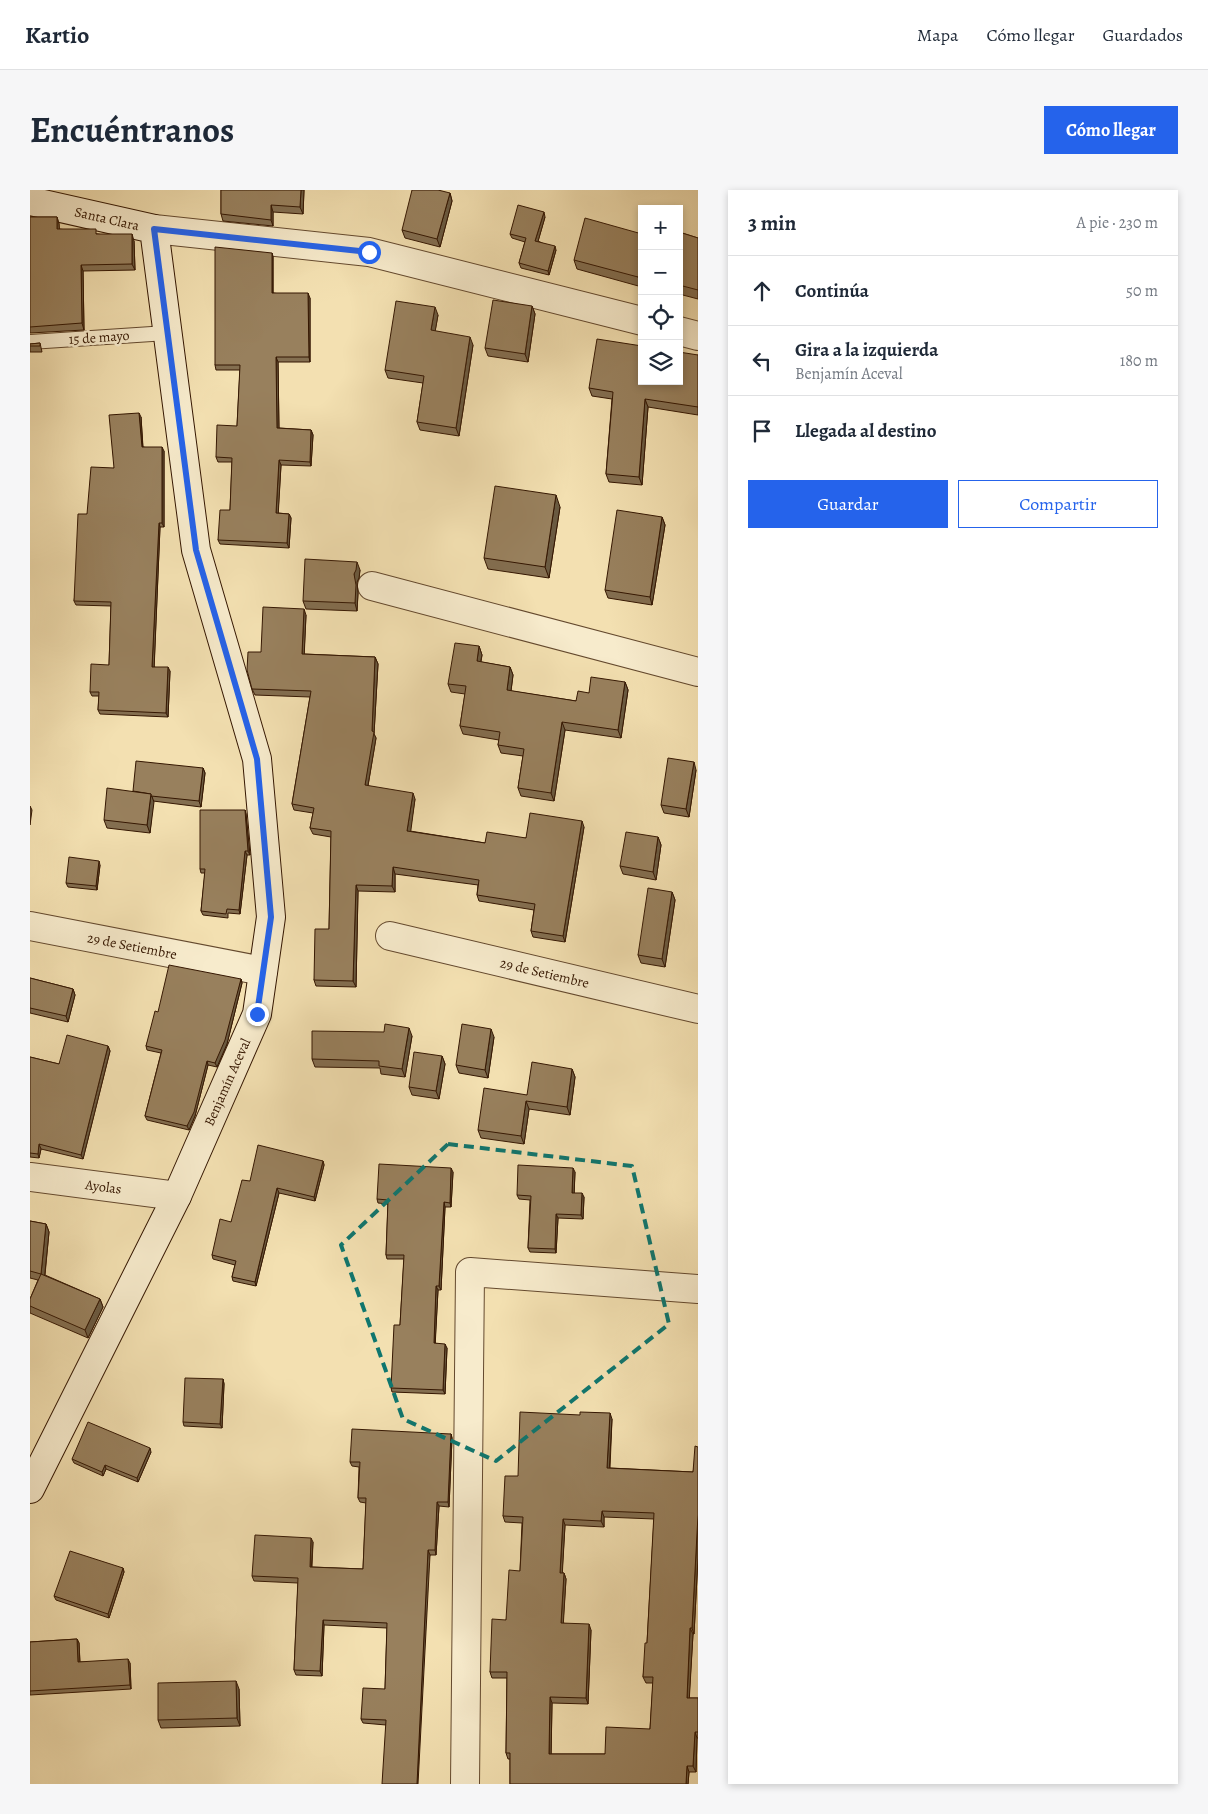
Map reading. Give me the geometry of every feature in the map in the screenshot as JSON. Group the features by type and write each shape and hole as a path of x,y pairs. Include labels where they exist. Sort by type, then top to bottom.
{"street":[{"name":"Santa Clara","path":"30,201 154,229 369,252 638,321"},
{"name":"Benjamín Aceval","path":"30,1488 177,1196 257,1014 271,917 257,759 196,550 154,229"},
{"path":"683,332 698,336"},
{"path":"372,586 698,672"},
{"name":"29 de Setiembre","path":"30,926 263,971"},
{"name":"29 de Setiembre","path":"390,936 698,1009"},
{"name":"Ayolas","path":"30,1177 177,1196"},
{"path":"464,1784 470,1272 698,1288"}],"lane":[{"name":"15 de mayo","path":"30,342 168,333"}],"highlighted area":[{"path":"448,1144 632,1166 669,1324 496,1461 403,1419 341,1245"}],"building":[{"path":"221,190 301,190 300,207 271,205 271,220 221,214"},
{"path":"412,190 438,190 450,193 437,239 402,230"},
{"path":"518,205 544,212 535,241 555,246 548,271 519,263 526,238 510,234"},
{"path":"30,217 57,217 57,229 96,229 96,234 132,234 132,264 81,265 82,323 30,327"},
{"path":"585,218 638,233 638,277 574,260"},
{"path":"683,233 698,238 698,290 683,286"},
{"path":"215,247 272,253 272,293 308,293 309,357 276,357 277,428 311,430 310,462 279,460 276,513 289,514 287,543 218,540 220,510 230,510 232,458 216,457 217,425 237,426 240,365 215,365"},
{"path":"493,300 532,306 525,354 485,348"},
{"path":"396,301 435,307 431,330 470,337 456,428 417,422 424,376 385,370"},
{"path":"597,339 638,345 638,385 683,385 683,353 698,355 698,407 645,399 639,477 606,474 613,392 589,388"},
{"path":"40,343 40,346 30,346 30,344"},
{"path":"139,413 142,447 162,447 162,523 159,523 152,667 168,667 166,713 98,710 99,692 90,692 91,664 109,665 111,602 74,601 78,514 87,514 91,467 114,468 109,415"},
{"path":"495,486 556,495 545,567 484,558"},
{"path":"617,510 662,517 650,597 605,590"},
{"path":"305,559 357,562 354,574 356,585 355,603 303,601"},
{"path":"263,607 304,609 302,654 375,657 372,731 374,732 365,785 413,793 407,831 485,843 487,832 526,838 530,813 582,821 563,936 531,931 535,904 477,895 479,880 393,867 392,886 356,885 353,981 314,980 315,929 329,929 331,831 310,828 314,808 292,804 311,691 252,689 247,670 248,652 261,652"},
{"path":"455,643 479,646 477,661 510,667 507,690 576,701 578,691 589,693 591,677 625,682 618,730 562,722 551,793 518,788 524,749 498,745 500,732 460,726 466,686 448,684"},
{"path":"668,758 694,762 686,809 661,805"},
{"path":"136,761 203,768 199,801 151,796 151,794 133,791"},
{"path":"107,788 151,794 147,825 104,820"},
{"path":"200,810 245,810 248,851 245,851 239,910 227,909 226,914 201,911 205,869 200,869"},
{"path":"626,832 658,837 653,872 620,866"},
{"path":"69,857 99,861 96,886 66,883"},
{"path":"648,888 672,892 662,959 638,955"},
{"path":"169,965 241,979 225,1040 215,1063 207,1061 194,1112 187,1126 145,1116 162,1050 146,1046 155,1011 158,1012"},
{"path":"30,978 73,989 66,1016 30,1008"},
{"path":"385,1024 409,1028 402,1069 379,1066 379,1061 312,1059 312,1031 384,1032"},
{"path":"462,1024 491,1029 485,1070 456,1065"},
{"path":"67,1035 108,1046 81,1155 39,1144 38,1154 30,1153 30,1057 59,1064"},
{"path":"414,1052 442,1056 436,1091 409,1087"},
{"path":"532,1062 572,1069 567,1107 526,1101 521,1136 478,1130 484,1088 527,1095"},
{"path":"258,1145 323,1161 314,1197 277,1188 255,1282 232,1277 236,1261 212,1255 220,1219 231,1222 242,1180 250,1181"},
{"path":"379,1164 451,1168 450,1203 444,1202 439,1286 436,1286 434,1343 445,1344 443,1390 391,1388 394,1325 400,1325 404,1255 386,1255 388,1200 377,1199"},
{"path":"518,1165 573,1168 572,1193 582,1193 581,1215 556,1214 555,1249 528,1248 531,1196 517,1195"},
{"path":"30,1221 46,1224 41,1274 30,1271"},
{"path":"41,1274 100,1299 85,1330 30,1306 30,1299"},
{"path":"185,1378 223,1379 220,1424 183,1422"},
{"path":"520,1412 580,1415 580,1412 610,1413 607,1468 693,1472 695,1446 698,1447 698,1515 687,1698 698,1698 698,1732 695,1732 693,1766 687,1766 686,1784 510,1784 510,1753 506,1753 507,1672 490,1672 492,1619 506,1620 509,1570 520,1571 523,1517 503,1516 505,1476 518,1476","holes":["602,1511 654,1513 647,1643 645,1643 643,1677 653,1677 650,1729 606,1727 605,1754 549,1754 550,1697 586,1698 589,1624 561,1623 564,1573 560,1573 563,1519 601,1521"]},
{"path":"88,1422 150,1448 137,1478 105,1465 102,1472 72,1459"},
{"path":"352,1429 451,1434 448,1502 437,1502 435,1550 428,1550 417,1784 382,1784 386,1720 361,1719 363,1688 385,1689 387,1623 323,1620 320,1671 294,1670 298,1578 252,1576 255,1535 311,1538 310,1567 363,1569 366,1498 358,1498 360,1462 350,1462"},
{"path":"70,1551 123,1568 108,1614 54,1596"},
{"path":"77,1639 78,1662 128,1659 130,1685 30,1691 30,1642"},
{"path":"236,1681 237,1718 158,1720 158,1683"}],"route":[{"path":"257,1014 271,917 257,759 196,550 154,229 369,252"}]}
